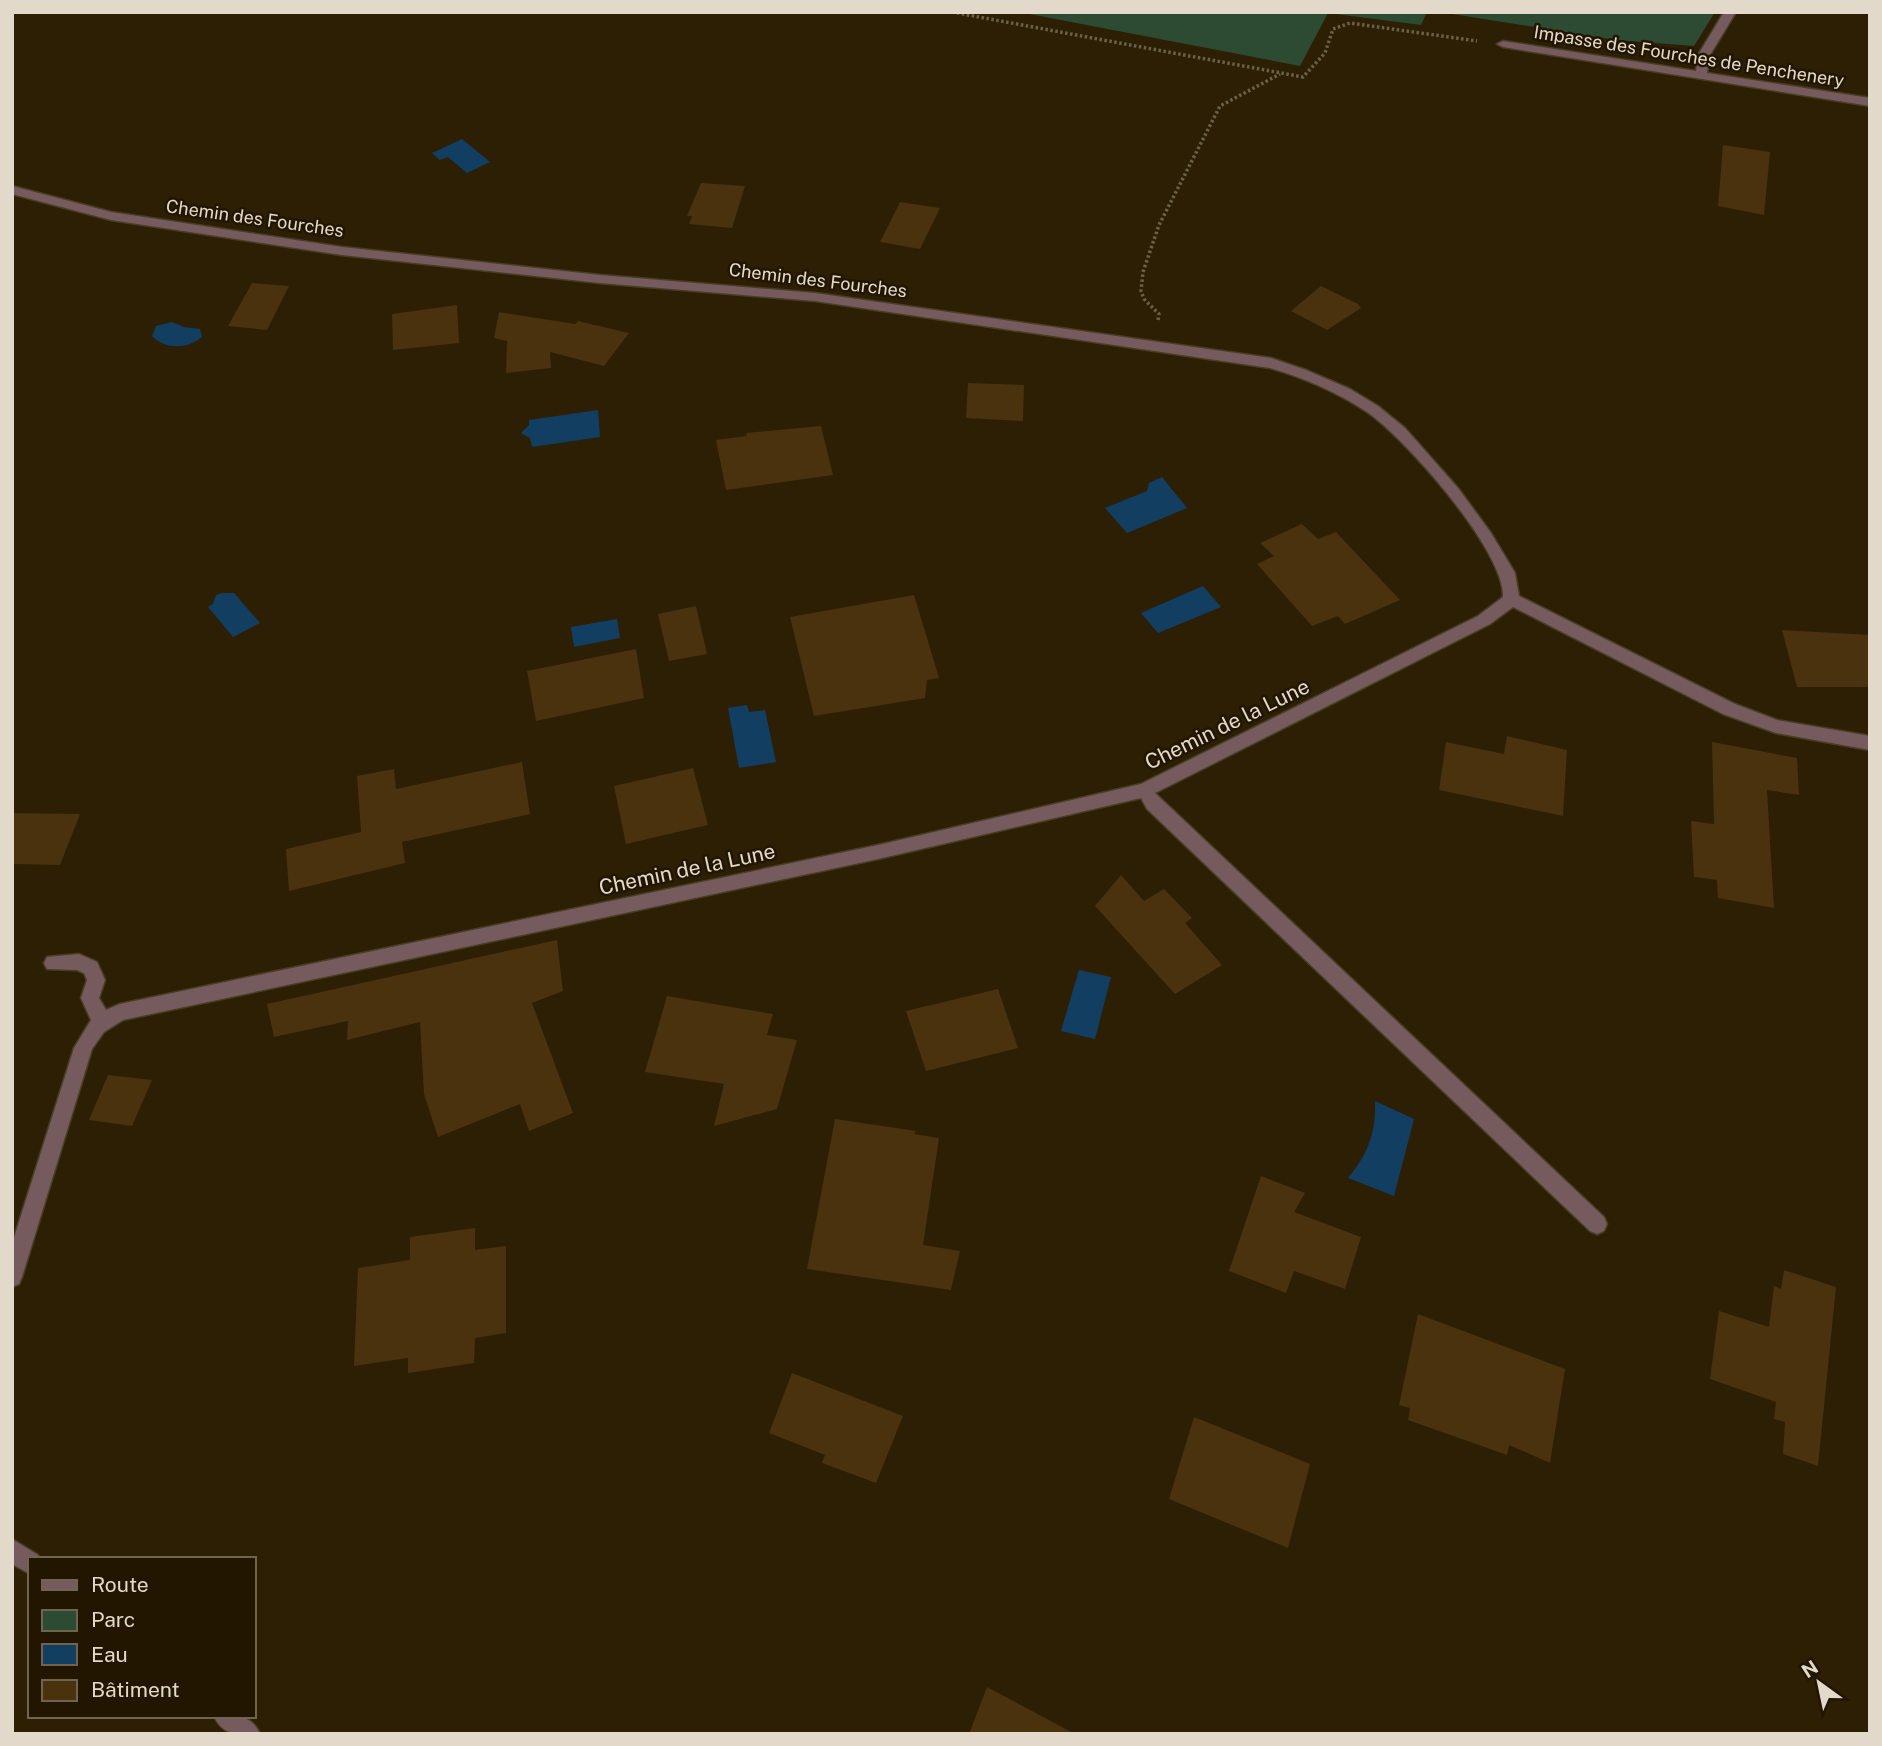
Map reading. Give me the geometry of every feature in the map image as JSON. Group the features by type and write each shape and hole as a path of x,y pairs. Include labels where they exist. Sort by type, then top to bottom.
{"street":[{"path":"1702,75 1704,55 1730,12"},
{"name":"Impasse des Fourches de Penchenery","path":"1503,44 1870,102"},
{"name":"Chemin des Fourches","path":"12,190 111,216 342,251 574,276 815,297 1271,363 1298,371 1339,389 1385,418 1408,439 1490,545 1507,572 1512,587 1511,599"},
{"path":"1511,599 1729,709 1776,726 1870,743"},
{"name":"Chemin de la Lune","path":"102,1020 138,1007 878,852 1145,790 1485,620 1511,599"},
{"path":"1145,790 1153,804 1597,1224"},
{"path":"12,1277 83,1048 90,1033 102,1020 90,998 96,979 91,968 79,962 53,963"},
{"path":"12,1550 28,1562"},
{"path":"228,1718 248,1734"}],"path":[{"path":"952,12 1303,77 1325,54 1333,29 1340,24 1503,44"},
{"path":"1154,345 1159,314 1144,299 1141,291 1143,272 1159,225 1220,106 1280,74"}],"green space":[{"path":"1019,12 1427,12 1421,25 1328,13 1300,66"},
{"path":"1440,12 1715,12 1694,46 1616,40"}],"water":[{"path":"462,139 490,162 467,173 448,157 440,160 432,153"},
{"path":"172,322 200,329 202,337 183,346 170,346 152,336 156,326"},
{"path":"598,410 600,437 532,447 530,438 521,433 529,425 529,420"},
{"path":"1162,477 1187,508 1127,533 1105,508 1147,491 1149,483"},
{"path":"1203,586 1221,607 1158,633 1141,613"},
{"path":"234,593 260,623 233,637 208,607 213,604 216,595"},
{"path":"617,619 620,638 574,647 571,627"},
{"path":"747,705 749,712 765,710 776,762 739,768 728,708"},
{"path":"1079,970 1111,977 1095,1039 1061,1031"},
{"path":"1375,1101 1414,1119 1394,1196 1348,1178 1361,1160 1369,1142 1374,1123"}],"building":[{"path":"1723,145 1770,152 1764,215 1718,206"},
{"path":"701,183 745,186 732,228 689,224 692,216 687,216"},
{"path":"900,202 940,208 920,249 880,242"},
{"path":"252,283 289,286 267,330 228,326"},
{"path":"1321,286 1361,308 1327,330 1291,311"},
{"path":"457,305 459,343 393,350 392,314"},
{"path":"499,312 575,324 578,321 629,333 604,366 550,352 551,368 506,373 507,341 494,338"},
{"path":"968,383 1024,385 1023,421 966,418"},
{"path":"821,426 833,475 726,490 716,440 747,436 746,433"},
{"path":"1302,524 1318,539 1336,532 1400,600 1345,624 1338,616 1312,626 1257,564 1274,556 1260,543"},
{"path":"914,595 939,678 927,680 925,698 814,716 790,617"},
{"path":"696,606 707,654 669,661 658,614"},
{"path":"1782,630 1870,635 1870,687 1797,687"},
{"path":"636,649 644,698 536,721 527,671"},
{"path":"1507,736 1567,750 1563,816 1439,790 1446,742 1504,754"},
{"path":"1712,742 1797,758 1799,795 1767,790 1774,908 1718,898 1717,880 1694,877 1691,821 1714,824"},
{"path":"522,762 530,814 402,842 405,863 289,891 286,849 361,832 357,776 394,769 396,789"},
{"path":"693,768 708,825 626,844 614,786"},
{"path":"12,813 80,814 60,865 12,864"},
{"path":"1121,875 1144,901 1164,889 1192,918 1185,923 1222,965 1175,994 1095,906"},
{"path":"557,940 563,991 532,1003 573,1113 529,1131 520,1104 438,1137 424,1094 420,1022 347,1040 348,1021 274,1037 267,1004"},
{"path":"998,989 1018,1048 926,1071 906,1011"},
{"path":"667,996 773,1014 767,1035 797,1040 777,1109 714,1126 724,1084 645,1072"},
{"path":"108,1075 152,1080 132,1126 89,1120"},
{"path":"835,1119 916,1131 914,1134 939,1138 923,1245 960,1251 951,1290 807,1269"},
{"path":"1261,1176 1305,1193 1294,1212 1361,1237 1345,1289 1294,1271 1286,1293 1229,1271"},
{"path":"475,1228 475,1250 506,1246 506,1333 475,1338 474,1363 408,1373 408,1358 354,1366 358,1268 410,1260 410,1237"},
{"path":"1784,1270 1836,1287 1818,1466 1783,1454 1785,1422 1774,1419 1776,1402 1710,1379 1719,1311 1769,1327 1774,1286 1781,1289"},
{"path":"1418,1314 1565,1369 1550,1463 1509,1445 1507,1455 1408,1420 1410,1408 1399,1405"},
{"path":"792,1373 903,1416 876,1483 822,1463 825,1455 769,1433"},
{"path":"1194,1417 1310,1464 1288,1548 1169,1499"},
{"path":"987,1687 1075,1734 969,1734"}]}
